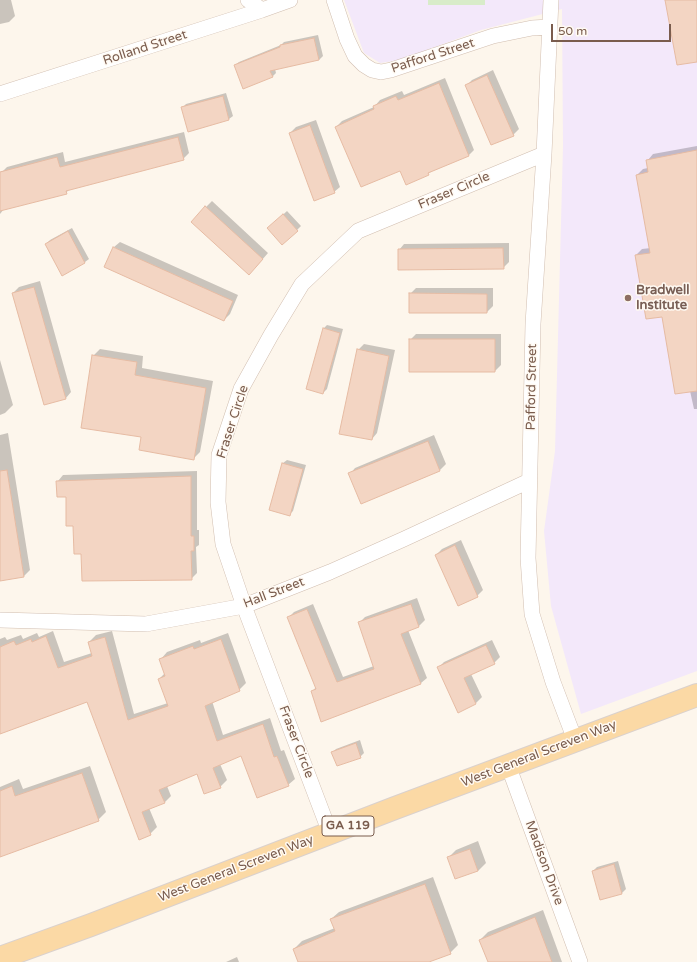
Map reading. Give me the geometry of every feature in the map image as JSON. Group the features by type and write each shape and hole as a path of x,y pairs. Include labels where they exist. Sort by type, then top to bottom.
{"main road":[{"name":"West General Screven Way","path":"0,958 91,925 508,765 697,695"}],"street":[{"path":"248,0 262,10"},
{"name":"Rolland Street","path":"0,94 290,0"},
{"name":"Pafford Street","path":"334,0 346,39 355,56 364,65 381,72 493,36 519,30 550,27"},
{"name":"Pafford Street","path":"552,0 533,324 528,558 532,614 553,682 575,740"},
{"name":"Fraser Circle","path":"330,833 244,606 223,544 218,502 219,455 241,389 302,284 358,231 544,154"},
{"name":"Hall Street","path":"0,620 146,624 244,606 337,569 529,481"},
{"name":"Madison Drive","path":"508,765 580,962"}],"shaded area":[{"name":"Bradwell Institute","path":"344,0 697,0 697,671 581,714 551,606 544,531 555,451 563,146 562,9 481,30 400,60 380,63 364,53"}],"green space":[{"path":"428,0 485,0 485,5 428,5"}],"building":[{"path":"665,0 697,0 697,62 677,65"},
{"path":"314,38 319,60 270,71 273,77 243,89 234,65 280,47 280,45"},
{"path":"487,75 514,136 491,145 465,85"},
{"path":"439,83 469,156 428,173 429,175 406,185 400,171 361,187 335,127 374,109 373,106 396,96 398,100"},
{"path":"223,96 229,120 188,132 181,107"},
{"path":"310,125 335,193 314,201 289,133"},
{"path":"178,137 184,160 66,191 67,194 0,211 0,172 57,157 60,167"},
{"name":"Bradwell Institute","path":"697,150 697,391 675,394 662,317 646,319 635,255 650,253 636,175 648,172 646,160"},
{"path":"205,206 263,259 249,275 191,222"},
{"path":"283,214 298,231 282,245 267,228"},
{"path":"68,231 85,263 62,276 45,244"},
{"path":"113,247 233,301 224,321 104,267"},
{"path":"503,248 504,269 398,270 398,249"},
{"path":"34,287 66,399 44,405 12,293"},
{"path":"409,293 487,294 487,313 409,313"},
{"path":"323,328 340,333 323,394 306,389"},
{"path":"409,339 495,339 495,372 409,372"},
{"path":"357,349 389,356 372,440 339,434"},
{"path":"92,355 137,362 135,375 206,388 194,460 139,450 141,437 81,428"},
{"path":"428,441 440,471 361,504 348,473"},
{"path":"282,463 303,469 290,516 269,510"},
{"path":"7,470 24,577 0,581 0,471"},
{"path":"191,476 191,536 194,536 194,551 191,551 192,580 82,581 81,554 74,554 73,526 66,526 66,497 57,497 56,481"},
{"path":"455,545 478,597 458,606 435,555"},
{"path":"411,604 419,627 401,634 421,684 321,722 311,691 316,689 287,617 307,609 337,682 374,669 358,622"},
{"path":"46,636 58,668 92,656 88,642 105,637 128,720 168,706 158,679 165,676 159,659 193,646 194,649 221,639 240,691 205,706 217,741 263,724 274,757 277,756 289,786 257,798 241,756 213,768 221,788 204,794 197,774 159,790 165,803 142,812 151,835 139,840 87,702 0,734 0,647 14,641 16,645 31,639 32,642"},
{"path":"486,645 495,664 464,678 476,704 458,713 437,667"},
{"path":"356,743 361,758 337,766 331,752"},
{"path":"82,773 99,821 0,857 0,791 12,786 15,796"},
{"path":"470,849 478,871 455,879 447,857"},
{"path":"614,864 622,894 600,900 592,871"},
{"path":"425,884 451,954 429,962 298,962 293,949 335,931 330,919"},
{"path":"535,917 552,962 488,962 479,940"}],"place":[{"name":"Bradwell Institute","path":"628,298"}]}
